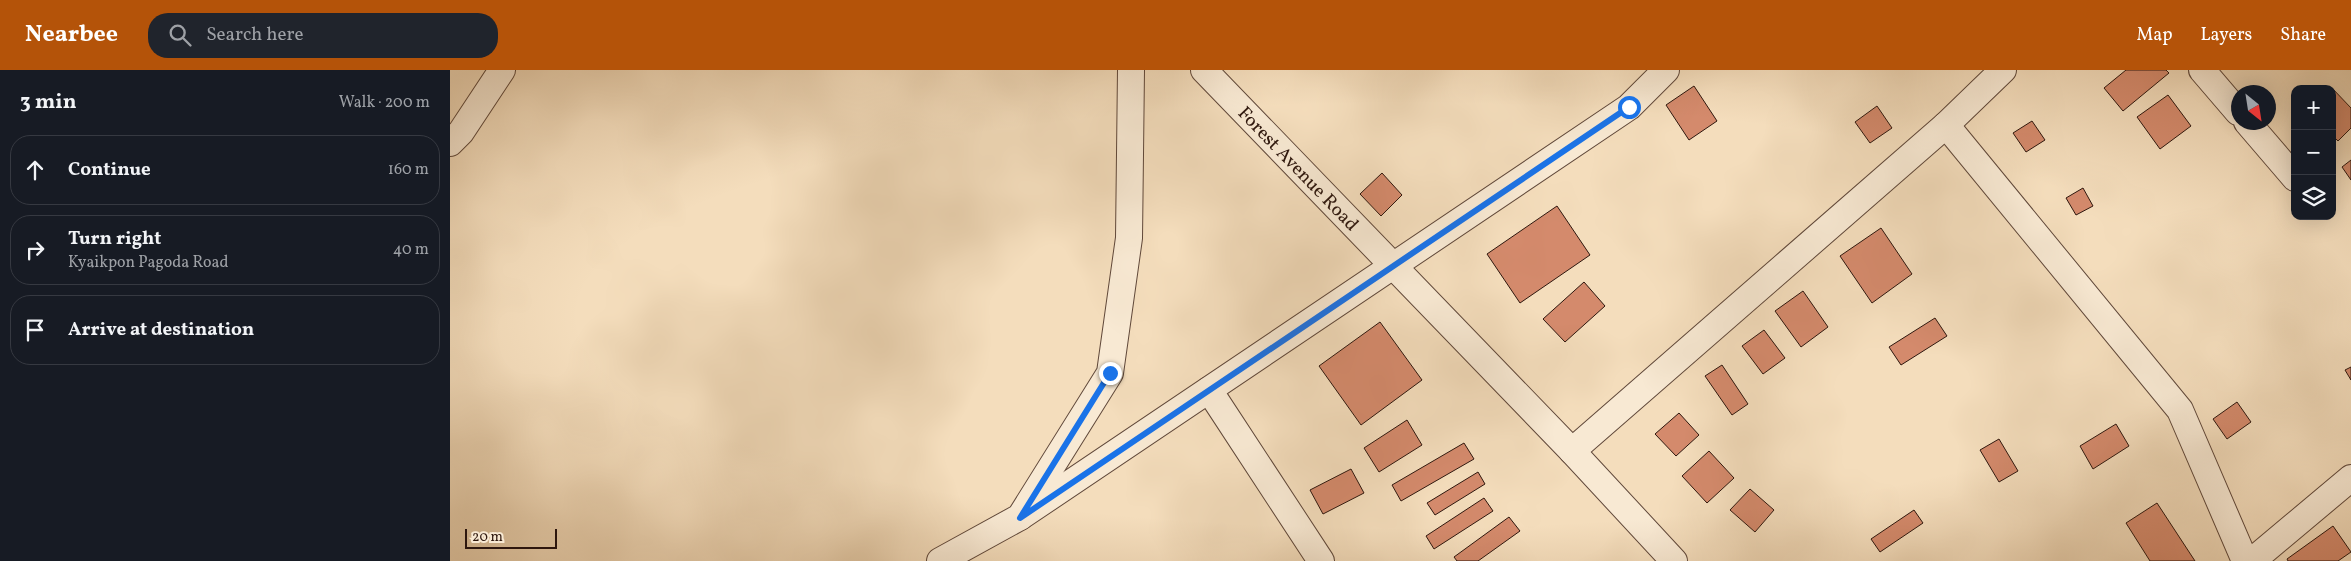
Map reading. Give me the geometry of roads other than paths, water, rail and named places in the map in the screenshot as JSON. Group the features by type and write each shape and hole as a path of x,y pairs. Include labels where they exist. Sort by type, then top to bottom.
{"street":[{"path":"450,143 461,132 502,70"},
{"path":"1020,518 1110,373 1129,238 1131,70"},
{"name":"Forest Avenue Road","path":"1204,70 1572,451 1674,561"},
{"path":"940,561 1020,518 1394,266 1629,107 1666,70"},
{"path":"1572,451 1946,125 2003,70"},
{"path":"2202,70 2231,104"},
{"path":"1946,125 2180,410 2245,561"},
{"path":"2254,130 2292,175"},
{"path":"1209,390 1321,561"},
{"path":"2252,561 2351,478"}]}
